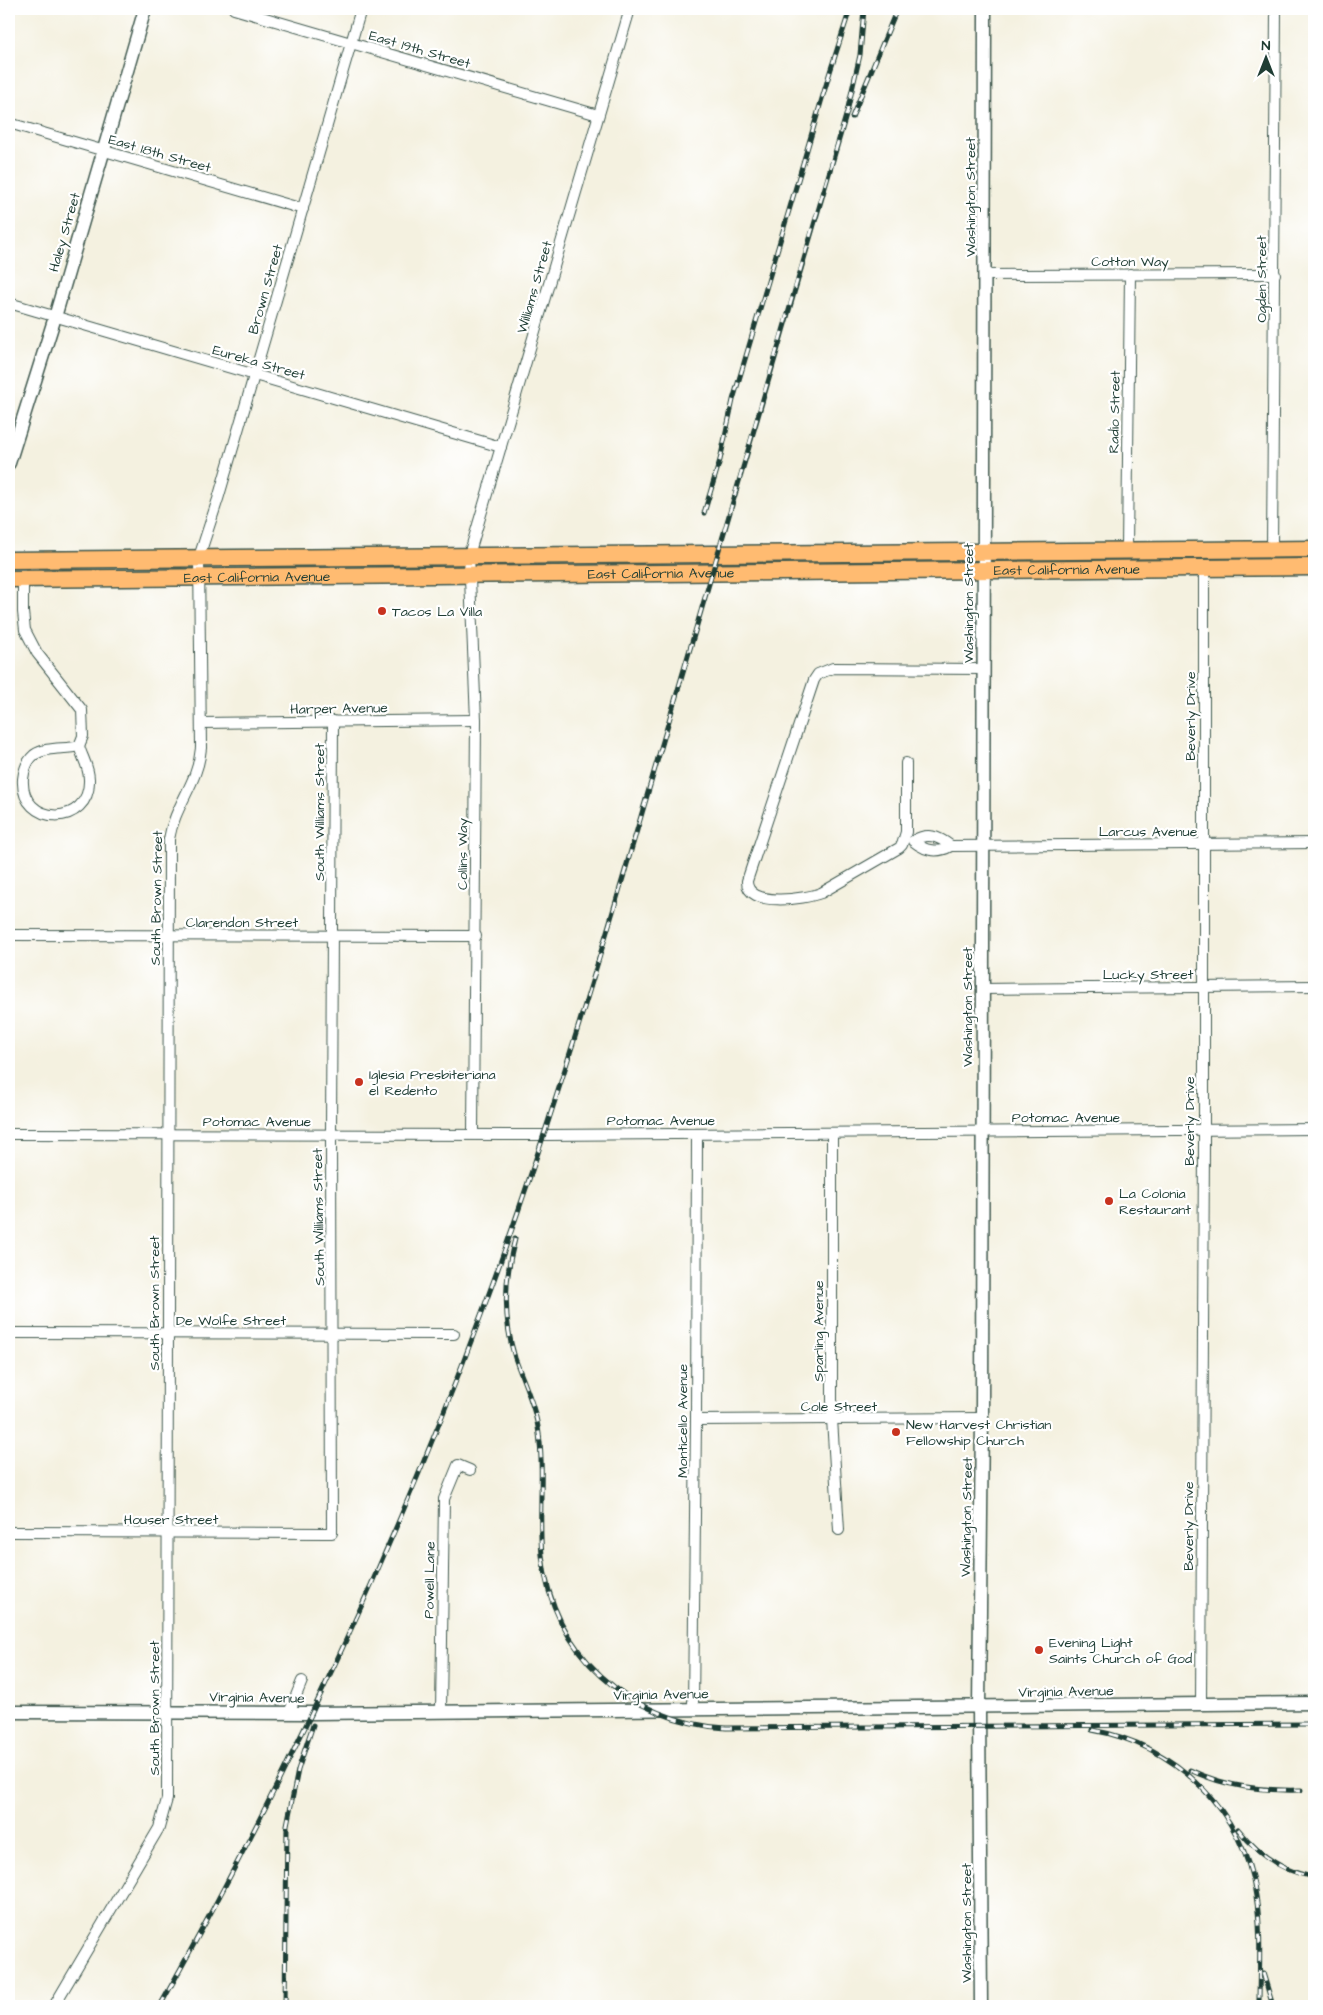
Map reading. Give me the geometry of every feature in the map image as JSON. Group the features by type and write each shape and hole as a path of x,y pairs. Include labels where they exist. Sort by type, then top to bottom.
{"main road":[{"name":"East California Avenue","path":"9,560 1314,548"},
{"name":"East California Avenue","path":"16,579 1314,567"}],"street":[{"name":"Haley Street","path":"9,463 55,317 145,9"},
{"name":"East 19th Street","path":"234,9 598,115"},
{"name":"Brown Street","path":"200,577 199,557 361,9"},
{"name":"Williams Street","path":"470,574 469,555 630,9"},
{"name":"Washington Street","path":"981,2006 979,1707 982,1418 985,9"},
{"name":"Ogden Street","path":"1272,549 1276,9"},
{"name":"East 18th Street","path":"9,123 303,209"},
{"name":"Radio Street","path":"1127,550 1130,274"},
{"name":"Cotton Way","path":"985,275 1275,274"},
{"name":"Eureka Street","path":"9,303 501,447"},
{"name":"Beverly Drive","path":"1201,1704 1204,568"},
{"name":"Collins Way","path":"470,574 476,720 476,936 473,1134"},
{"name":"South Brown Street","path":"54,2006 159,1828 167,1799 169,839 176,811 197,773 201,748 200,577"},
{"path":"16,579 27,635 37,653 82,710 83,736 79,746 89,777 88,791 82,804 72,813 62,815 45,814 39,811 27,800 24,792 23,781 27,764 33,756 41,752 79,746"},
{"path":"951,846 939,837 931,835 908,840 899,848 821,893 812,896 763,898 756,896 748,888 747,881 814,680 818,674 833,668 983,669"},
{"name":"Harper Avenue","path":"201,723 476,720"},
{"name":"South Williams Street","path":"332,1533 330,1135 333,936 333,721"},
{"path":"906,763 906,832 908,840"},
{"name":"Larcus Avenue","path":"908,840 927,850 938,851 951,846 1314,844"},
{"name":"Clarendon Street","path":"9,935 476,936"},
{"name":"Lucky Street","path":"982,989 1314,986"},
{"name":"Potomac Avenue","path":"9,1134 697,1134 1314,1129"},
{"name":"Sparling Avenue","path":"832,1133 832,1419 839,1530"},
{"name":"Monticello Avenue","path":"693,1709 697,1134"},
{"name":"De Wolfe Street","path":"9,1333 454,1334"},
{"name":"Cole Street","path":"696,1420 982,1418"},
{"name":"Powell Lane","path":"441,1710 444,1499 458,1465 470,1470"},
{"name":"Houser Street","path":"9,1532 332,1533"},
{"path":"289,1713 302,1681"},
{"name":"Virginia Avenue","path":"9,1712 168,1711 289,1713 441,1710 1314,1703"}],"railway":[{"path":"704,513 720,460 733,400 850,9"},
{"path":"160,2006 251,1836 336,1663 450,1397 508,1240 596,970 847,112 860,55 864,9"},
{"path":"852,117 897,9"},
{"path":"515,1239 507,1284 508,1329 515,1358 531,1401 538,1427 541,1459 542,1555 549,1590 561,1623 579,1651 601,1676 628,1696 658,1712 691,1723 726,1728 1314,1724"},
{"path":"285,2006 287,1825 298,1770 313,1725"},
{"path":"1092,1730 1123,1738 1152,1750 1178,1767 1201,1787 1221,1810 1237,1836 1249,1865 1258,1910 1260,1937 1259,2006"},
{"path":"1190,1770 1204,1776 1244,1787 1272,1790 1301,1790"},
{"path":"1238,1829 1262,1854 1291,1871 1314,1877"},
{"path":"1263,1973 1273,2006"}],"place":[{"name":"Tacos La Villa","path":"382,611"},
{"name":"Iglesia Presbiteriana el Redento","path":"359,1082"},
{"name":"La Colonia Restaurant","path":"1109,1201"},
{"name":"New Harvest Christian Fellowship Church","path":"896,1432"},
{"name":"Evening Light Saints Church of God","path":"1039,1650"}]}
